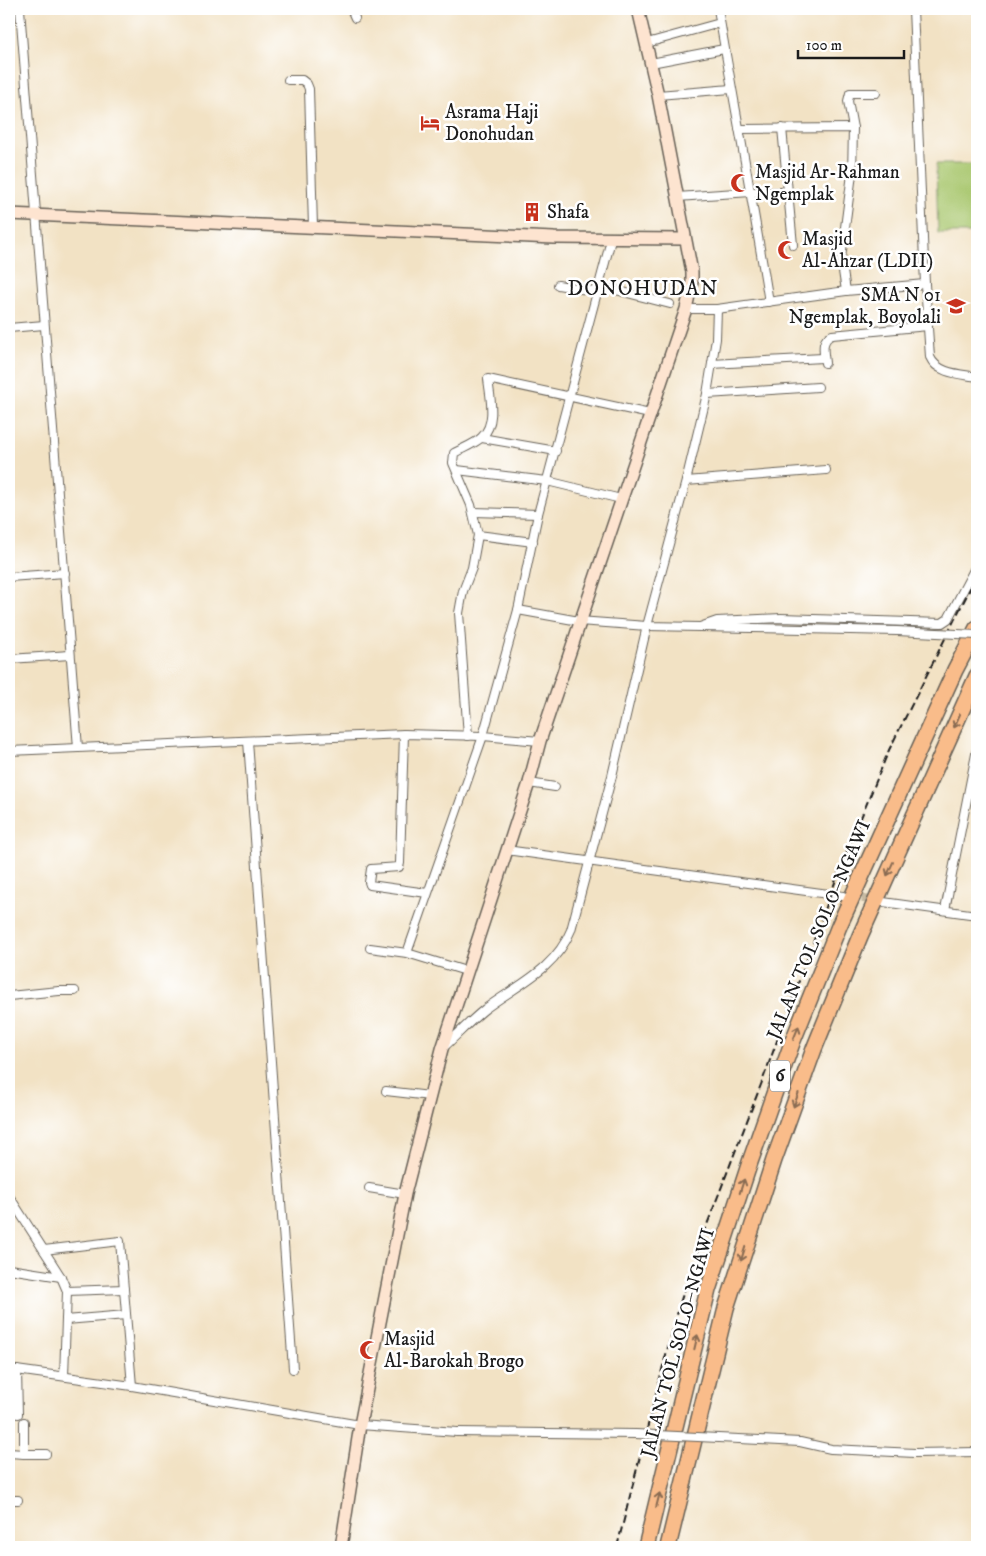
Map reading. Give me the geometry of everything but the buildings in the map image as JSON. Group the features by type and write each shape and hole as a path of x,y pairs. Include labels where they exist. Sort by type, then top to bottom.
{"highway":[{"name":"JALAN TOL SOLO–NGAWI","path":"646,1547 708,1290 792,1043 839,926 954,670 977,628"},
{"name":"JALAN TOL SOLO–NGAWI","path":"668,1547 726,1308 774,1160 814,1049 860,936 977,676"}],"main road":[{"path":"341,1547 360,1425 405,1194 442,1049 529,783 540,741 579,621 686,309 692,282 658,95 638,9"},
{"path":"9,214 611,240 685,239"}],"street":[{"path":"20,9 78,748"},
{"path":"351,9 355,18"},
{"path":"718,9 769,302"},
{"path":"913,9 930,357 936,367 977,377"},
{"path":"647,43 720,24"},
{"path":"651,63 724,49"},
{"path":"288,80 302,80 309,89 313,227"},
{"path":"658,95 731,89"},
{"path":"846,292 841,258 852,174 853,128 848,101 850,93 876,93"},
{"path":"782,128 793,245"},
{"path":"740,129 853,128"},
{"path":"677,197 751,192 787,192"},
{"path":"407,953 483,736 518,610 538,514 611,240"},
{"path":"686,309 717,309 925,284"},
{"path":"558,285 599,289 670,304"},
{"path":"442,1049 485,1010 525,984 541,971 563,946 578,908 612,776 646,626 686,481 712,364 716,339 717,309"},
{"path":"9,328 44,325"},
{"path":"712,364 824,360 824,342 826,337 832,335 928,326"},
{"path":"468,736 459,613 463,591 472,568 478,535 474,512 453,463 454,453 482,438 488,430 491,417 488,379 650,414"},
{"path":"706,394 818,387"},
{"path":"482,438 556,451"},
{"path":"457,470 547,481 621,500"},
{"path":"686,481 826,470"},
{"path":"474,512 538,514"},
{"path":"478,535 533,542"},
{"path":"700,627 718,621 781,618 942,623 948,619 977,564"},
{"path":"9,578 65,573"},
{"path":"518,610 579,621 646,626 897,631 977,635"},
{"path":"9,659 70,655"},
{"path":"404,734 400,863 398,867 370,869 369,882 370,885 427,893"},
{"path":"9,751 404,734 483,736 540,741"},
{"path":"248,741 293,1369"},
{"path":"945,910 977,749"},
{"path":"529,783 554,787"},
{"path":"506,850 843,896"},
{"path":"883,902 977,914"},
{"path":"370,948 407,953 466,971"},
{"path":"9,996 75,991"},
{"path":"386,1092 430,1096"},
{"path":"369,1188 405,1194"},
{"path":"9,1196 62,1277 67,1292 64,1376"},
{"path":"44,1250 120,1242 132,1386"},
{"path":"9,1269 62,1277"},
{"path":"67,1292 124,1288"},
{"path":"66,1320 126,1315"},
{"path":"9,1369 132,1386 360,1425 457,1432 646,1435 800,1442 831,1449 915,1453 977,1452"},
{"path":"18,1370 18,1414"},
{"path":"24,1422 24,1454"},
{"path":"9,1454 46,1454"},
{"path":"9,1500 18,1500"},
{"path":"31,1547 57,1547"}],"green space":[{"path":"936,164 977,164 977,233 938,233"}],"tunnel":[{"path":"850,897 878,901"}],"railway":[{"path":"617,1547 681,1300 705,1230 762,1082 841,866 889,750 977,575"}],"place":[{"name":"Asrama Haji Donohudan","path":"430,123"},
{"name":"Masjid Ar-Rahman Ngemplak","path":"740,183"},
{"name":"Shafa","path":"532,212"},
{"name":"Masjid Al-Ahzar (LDII)","path":"787,250"},
{"name":"SMA N 01 Ngemplak, Boyolali","path":"956,306"},
{"name":"Masjid Al-Barokah Brogo","path":"369,1350"}],"district":[{"name":"DONOHUDAN","path":"643,289"}]}
